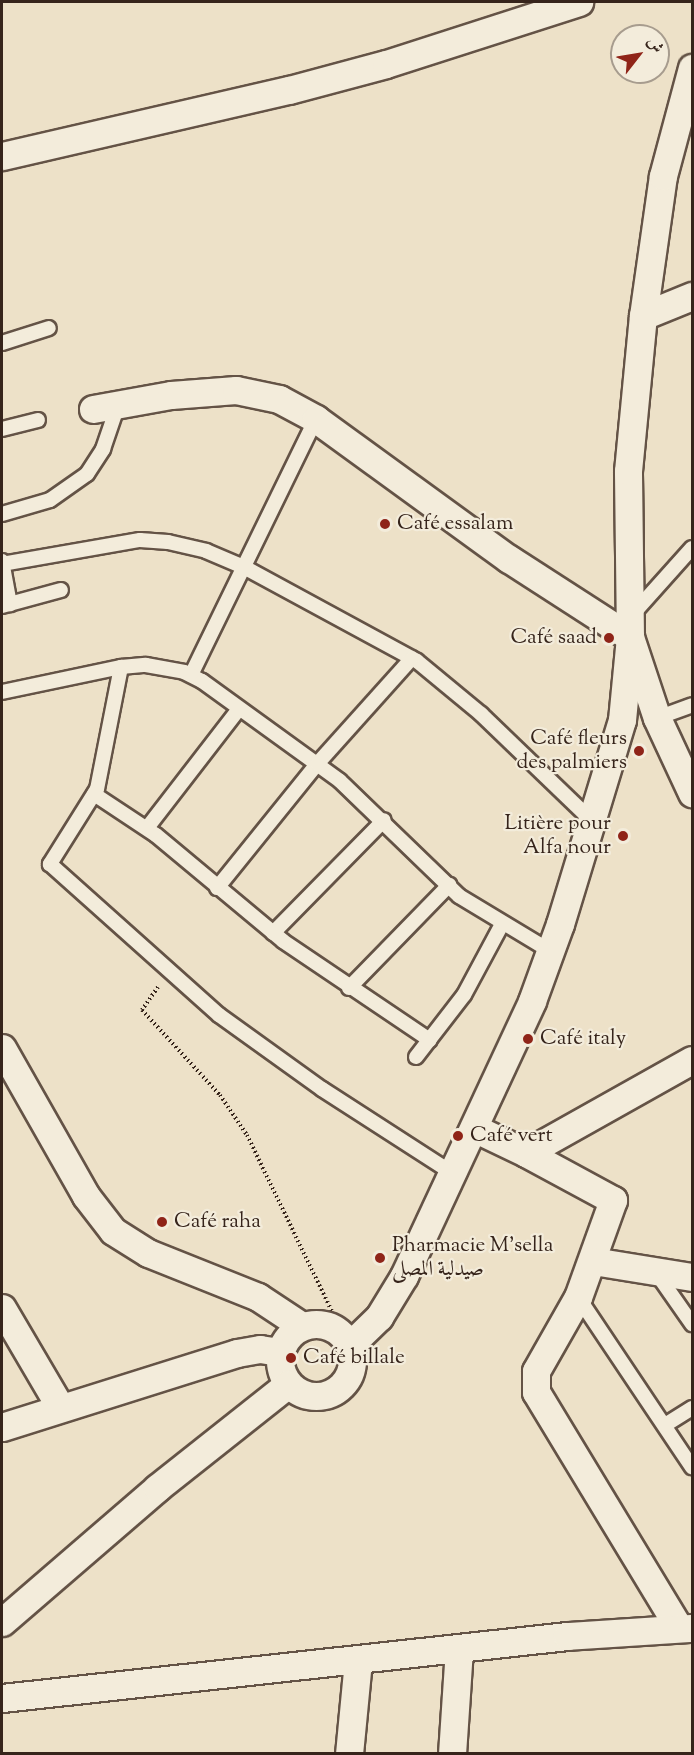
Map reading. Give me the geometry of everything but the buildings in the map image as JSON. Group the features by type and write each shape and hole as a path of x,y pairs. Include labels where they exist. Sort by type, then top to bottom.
{"street":[{"path":"2,156 290,90 386,64 579,2"},
{"path":"346,1341 374,1322 394,1295 476,1129 550,951 622,720 630,627 628,471 643,316 663,176 693,68"},
{"path":"643,316 693,296"},
{"path":"106,407 171,394 236,390 279,399 316,419 509,559 630,627 657,717 693,794"},
{"path":"2,1048 86,1196 113,1231 148,1253 258,1297 302,1326 324,1325 346,1341 351,1368 340,1388 319,1396 307,1396 288,1384 280,1363 280,1352 284,1341 302,1326"},
{"path":"526,1153 693,1060"},
{"path":"2,1698 459,1649 686,1628 536,1392 536,1371 578,1297 593,1261 613,1200 476,1129"},
{"path":"593,1261 693,1277"},
{"path":"2,1308 14,1348 60,1407"},
{"path":"2,1427 237,1353 260,1349 280,1352"},
{"path":"2,1622 148,1495 288,1384"},
{"path":"452,1754 459,1649"},
{"path":"345,1753 358,1661"}],"lane":[{"path":"2,343 49,328"},
{"path":"2,514 50,500 87,474 103,449 106,407"},
{"path":"191,675 242,566 316,419"},
{"path":"2,429 38,420"},
{"path":"61,590 6,605 2,563 140,540 168,542 206,551 242,566 412,658 456,691 592,821"},
{"path":"630,627 693,548"},
{"path":"217,888 317,765 412,658"},
{"path":"121,667 94,794 50,864 219,1016 286,1064 454,1174"},
{"path":"2,692 121,667 169,667 191,675 317,765 384,820 449,885 502,924 550,951"},
{"path":"657,717 693,705"},
{"path":"147,828 239,709"},
{"path":"94,794 147,828 273,933 349,987 430,1040"},
{"path":"273,933 384,820"},
{"path":"349,987 449,885"},
{"path":"416,1057 477,975 502,924"},
{"path":"653,1270 693,1324"},
{"path":"578,1297 693,1467"},
{"path":"665,1425 693,1408"}],"path":[{"path":"169,971 142,1010 220,1095 247,1135 346,1341"}],"place":[{"name":"Café essalam","path":"385,524"},
{"name":"Café saad","path":"609,638"},
{"name":"Café fleurs des palmiers","path":"639,751"},
{"name":"Litière pour Alfa nour","path":"623,836"},
{"name":"Café italy","path":"528,1039"},
{"name":"Café vert","path":"458,1136"},
{"name":"Café raha","path":"162,1222"},
{"name":"Pharmacie M'sella صيدلية المصلى","path":"380,1258"},
{"name":"Café billale","path":"291,1358"}]}
